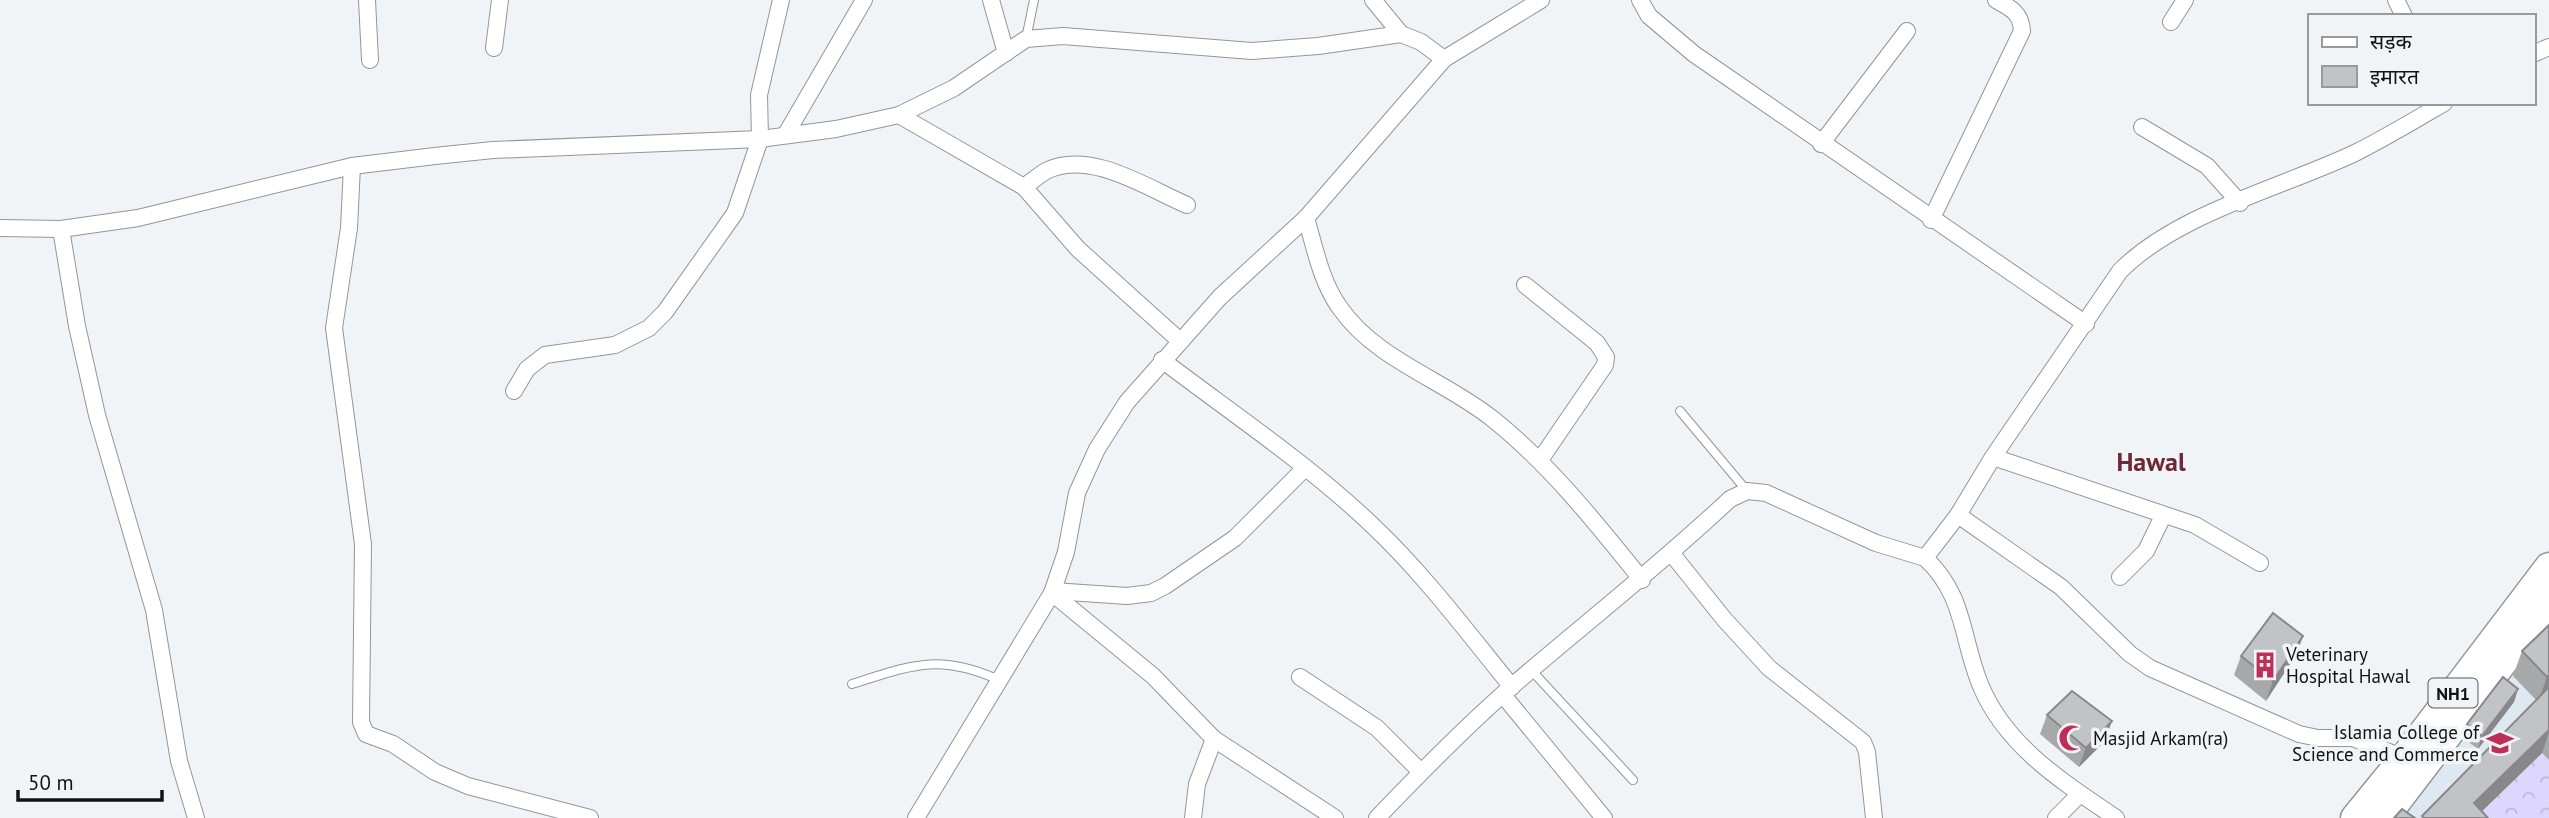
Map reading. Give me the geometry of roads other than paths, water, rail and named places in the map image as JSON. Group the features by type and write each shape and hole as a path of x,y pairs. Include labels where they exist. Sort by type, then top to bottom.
{"highway":[{"name":"NH1","path":"2384,818 2543,602 2549,567"},
{"name":"NH1","path":"2355,818 2404,758 2543,602"}],"street":[{"path":"367,0 370,60"},
{"path":"494,48 500,0"},
{"path":"514,391 527,369 545,355 615,345 633,339 665,312 735,213 760,139 759,95 781,0"},
{"path":"786,134 864,0"},
{"path":"991,0 1006,53"},
{"path":"1373,0 1401,34 1421,42 1444,59"},
{"path":"916,818 1053,592 1066,552 1077,493 1097,449 1127,402 1220,297 1306,218 1444,59 1541,0"},
{"path":"1640,0 1649,16 1694,54 1931,220 2086,324"},
{"path":"1931,220 2022,31 2021,20 2013,9 1996,0"},
{"path":"2171,22 2185,0"},
{"path":"1821,144 1907,31"},
{"path":"0,229 61,229 138,218 352,166 493,150 760,139 836,129 898,115 954,88 1026,39 1063,36 1252,51 1318,46 1401,34"},
{"path":"1925,558 1958,515 1993,457 2120,271 2140,251 2171,232 2355,153 2440,105"},
{"path":"898,115 1024,187 1078,249 1180,340"},
{"path":"2142,127 2207,166 2240,203"},
{"path":"1024,187 1046,171 1068,164 1088,165 1187,205"},
{"path":"352,166 349,228 334,328 363,544 361,722 366,734 393,744 435,772 468,786 590,818"},
{"path":"1306,218 1322,271 1338,306 1357,329 1383,349 1492,418 1541,460 1642,580"},
{"path":"61,229 77,326 97,415 154,610 179,761 196,818"},
{"path":"1525,285 1597,343 1606,357 1605,365 1541,460"},
{"path":"1162,360 1305,468 1372,525 1421,577 1604,818"},
{"path":"1993,457 2209,531 2260,563"},
{"path":"1053,592 1127,596 1151,593 1235,538 1305,468"},
{"path":"1377,818 1421,772 1508,691 1642,580 1730,499 1747,491 1766,493 1876,543 1925,558 1942,574 1957,602 1973,664 1994,710 2030,755 2116,818"},
{"path":"1958,515 2061,587 2130,654 2150,668 2300,734 2318,738 2353,738 2404,758"},
{"path":"2120,577 2146,551 2163,516"},
{"path":"1672,554 1724,619 1769,668 1863,742 1869,765 1874,818"},
{"path":"1053,592 1153,676 1214,739 1335,818"},
{"path":"1300,677 1377,727 1421,772"},
{"path":"1193,818 1197,784 1214,739"},
{"path":"2056,818 2080,794"}],"lane":[{"path":"1026,39 1034,0"},
{"path":"1680,411 1747,491"},
{"path":"852,684 931,663 952,663 999,680"},
{"path":"1532,671 1633,780"}],"place":[{"name":"Veterinary Hospital Hawal","path":"2265,665"},
{"name":"Masjid Arkam(ra)","path":"2072,738"},
{"name":"Islamia College of Science and Commerce","path":"2500,743"}],"district":[{"name":"Hawal","path":"2151,461"}]}
